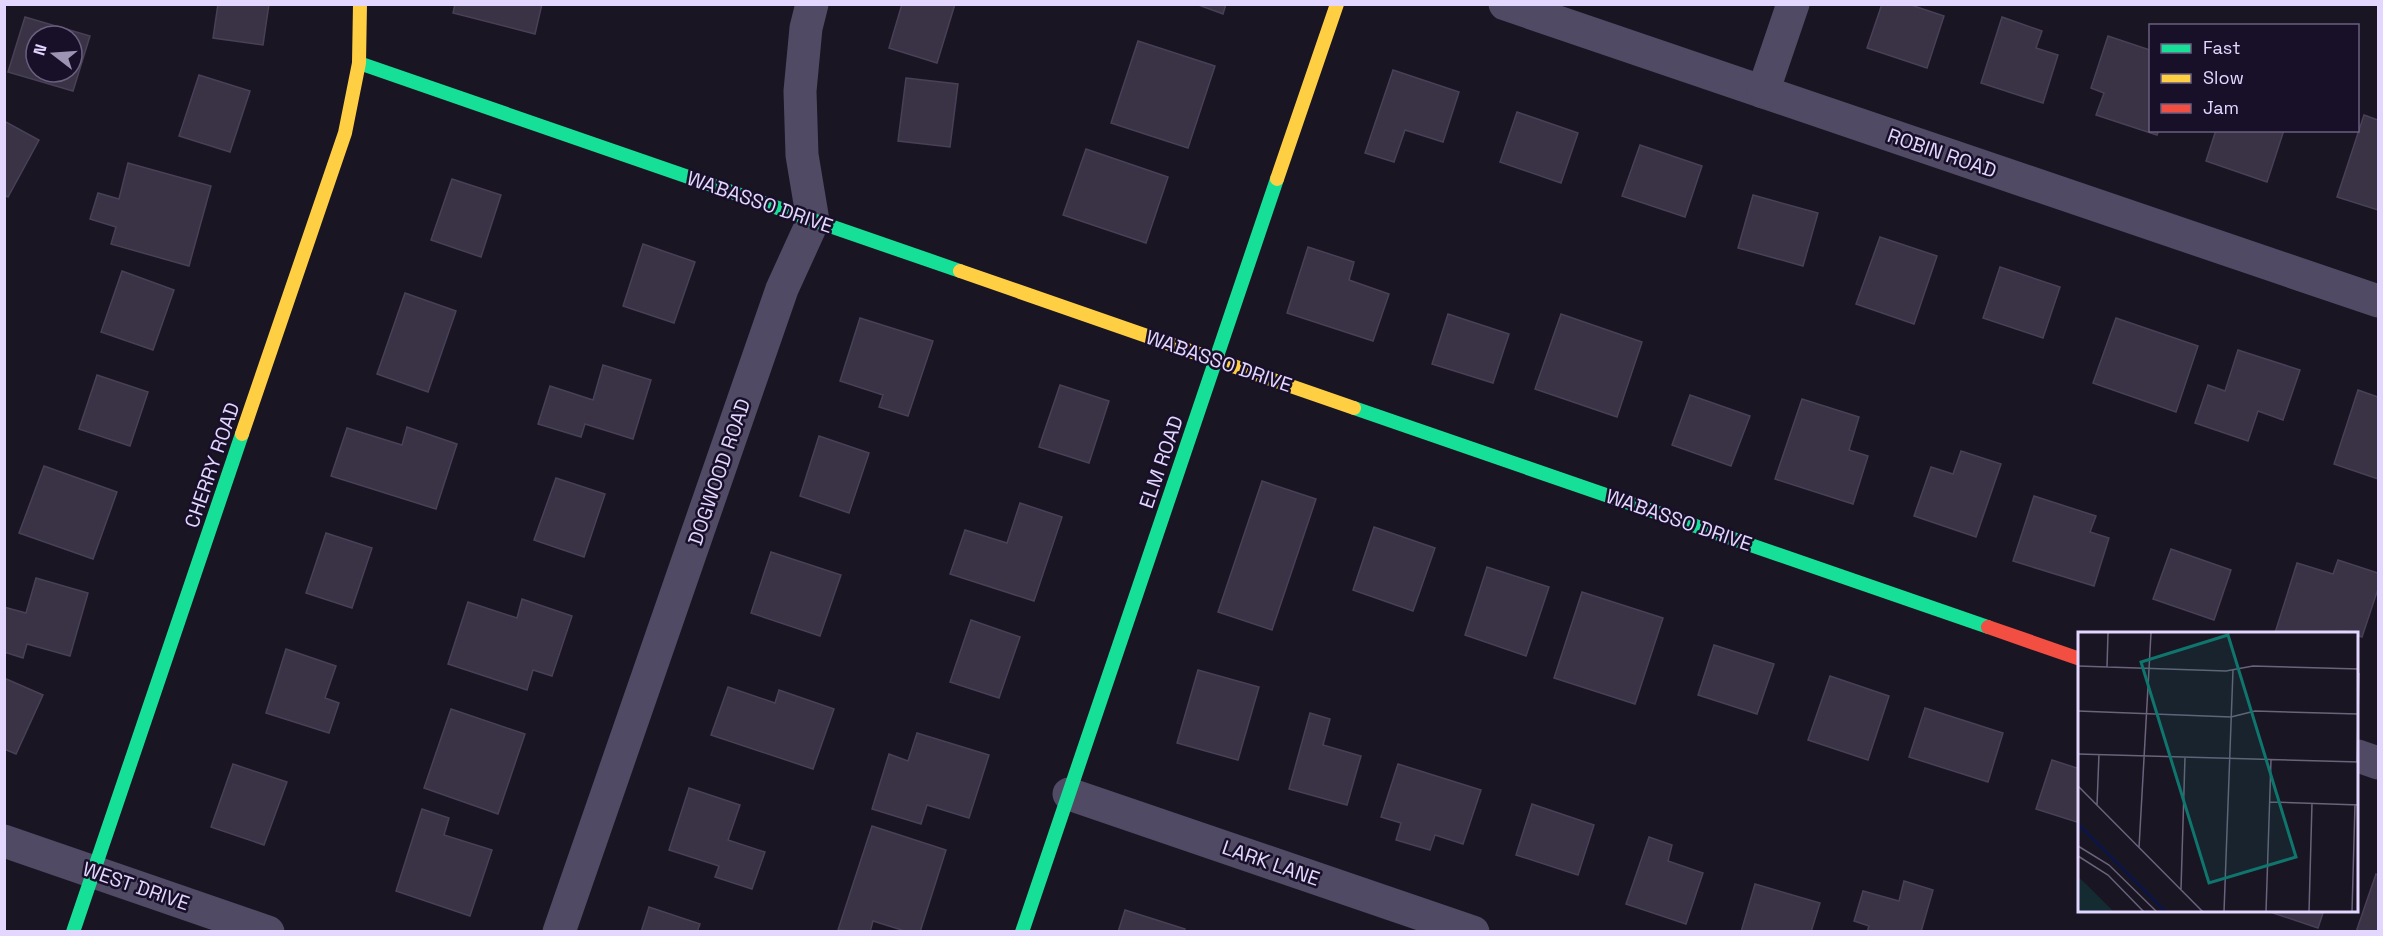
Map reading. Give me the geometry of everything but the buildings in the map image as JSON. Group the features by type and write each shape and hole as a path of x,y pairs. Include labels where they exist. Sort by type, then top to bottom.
{"street":[{"name":"CHERRY ROAD","path":"73,932 345,133 359,63 360,4"},
{"path":"812,4 806,28 800,91 802,155 813,220"},
{"name":"ELM ROAD","path":"1022,932 1337,4"},
{"name":"ROBIN ROAD","path":"1505,4 2379,301"},
{"path":"1763,92 1793,4"},
{"name":"WABASSO DRIVE","path":"359,63 2078,658"},
{"name":"DOGWOOD ROAD","path":"559,932 778,301 813,220"},
{"path":"2359,756 2379,763"},
{"name":"LARK LANE","path":"1069,794 1473,932"},
{"name":"WEST DRIVE","path":"4,841 268,932"}],"traffic: fast":[{"path":"359,63 960,271"},
{"path":"1022,932 1277,179"},
{"path":"1354,408 1988,627"},
{"path":"73,932 242,434"}],"traffic: slow":[{"path":"242,434 345,133 359,63 360,4"},
{"path":"1277,179 1337,4"},
{"path":"960,271 1354,408"}],"traffic: jam":[{"path":"1988,627 2078,658"}]}
